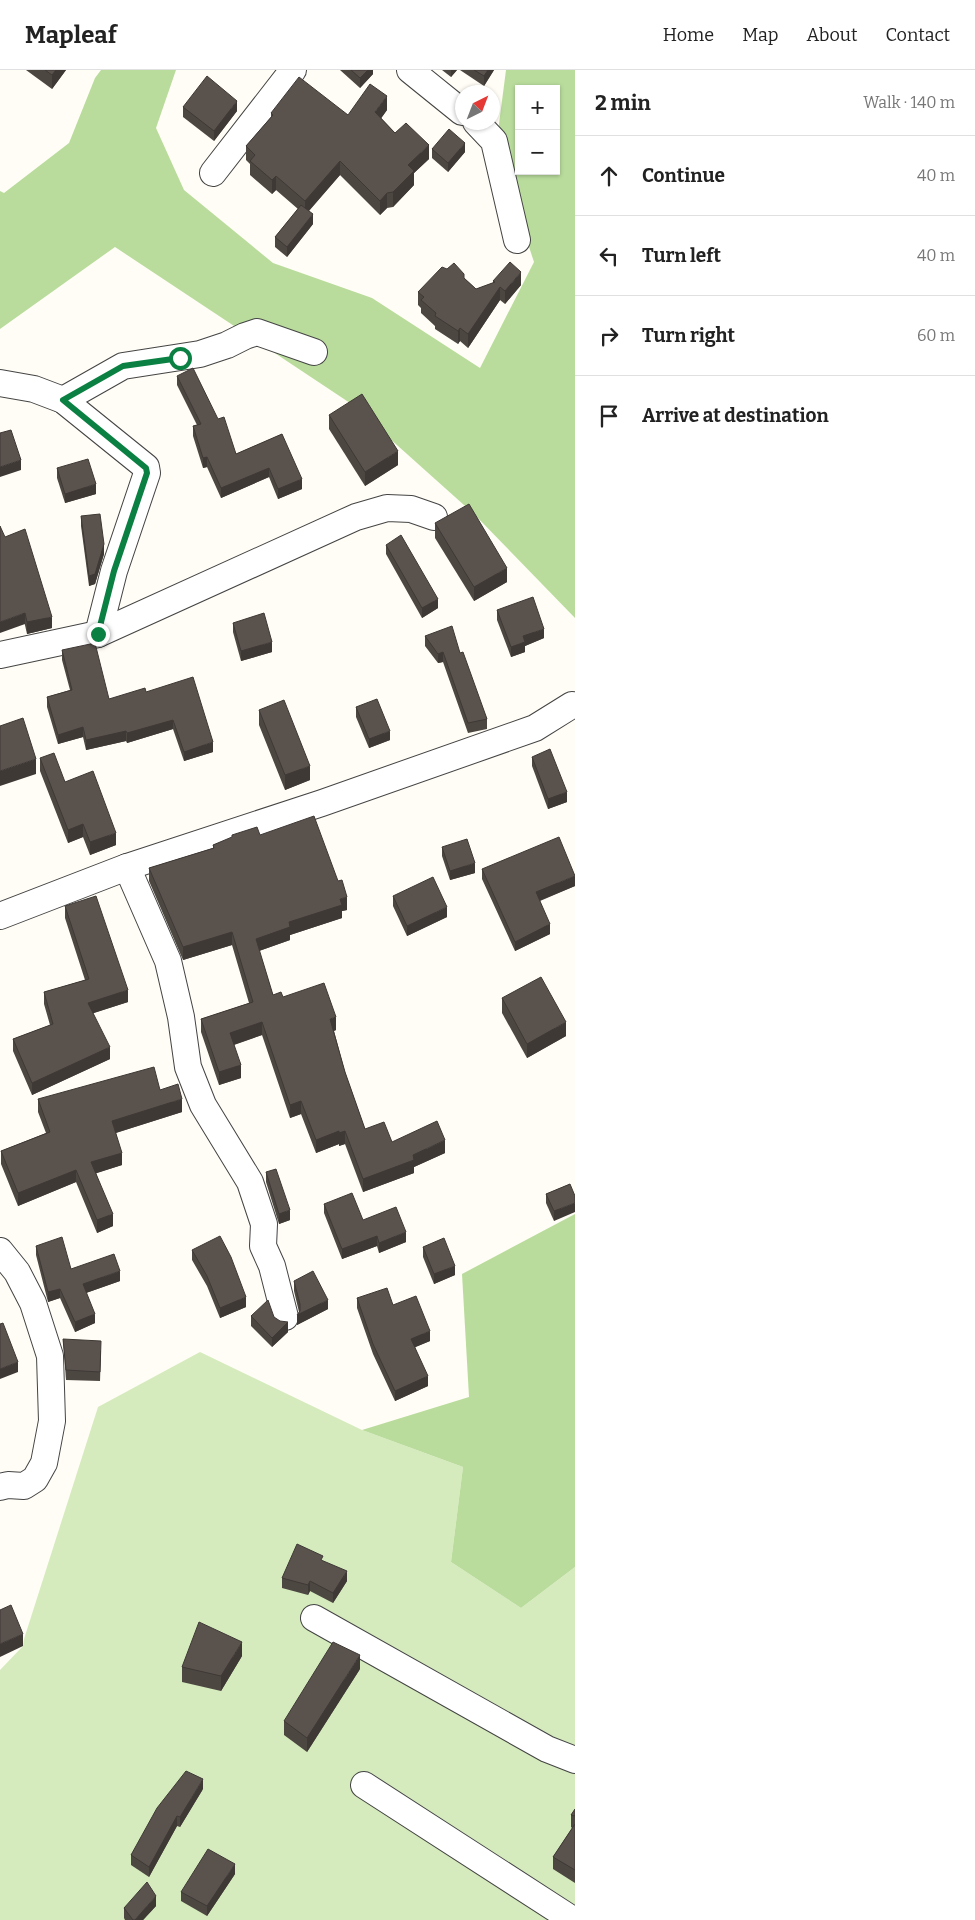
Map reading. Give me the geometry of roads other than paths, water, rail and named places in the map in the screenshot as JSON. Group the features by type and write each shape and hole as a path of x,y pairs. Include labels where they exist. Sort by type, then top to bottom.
{"street":[{"path":"213,173 293,70"},
{"path":"410,70 455,106"},
{"path":"484,130 494,141 517,240"},
{"path":"63,400 123,366 200,354 257,332 314,352"},
{"path":"0,383 34,389 63,400 146,468 147,473 114,571 98,634"},
{"path":"0,655 98,634 356,517 387,508 411,509 434,517"},
{"path":"0,916 127,867 322,803 535,728 572,705"},
{"path":"127,867 168,961 181,1017 188,1066 194,1082 204,1105 250,1182 264,1224 263,1246 272,1266 285,1318"},
{"path":"0,1251 17,1272 33,1303 50,1356 52,1421 44,1463 35,1479 24,1486 8,1485 0,1487"},
{"path":"314,1618 547,1749 575,1760"},
{"path":"364,1785 573,1920"}]}
